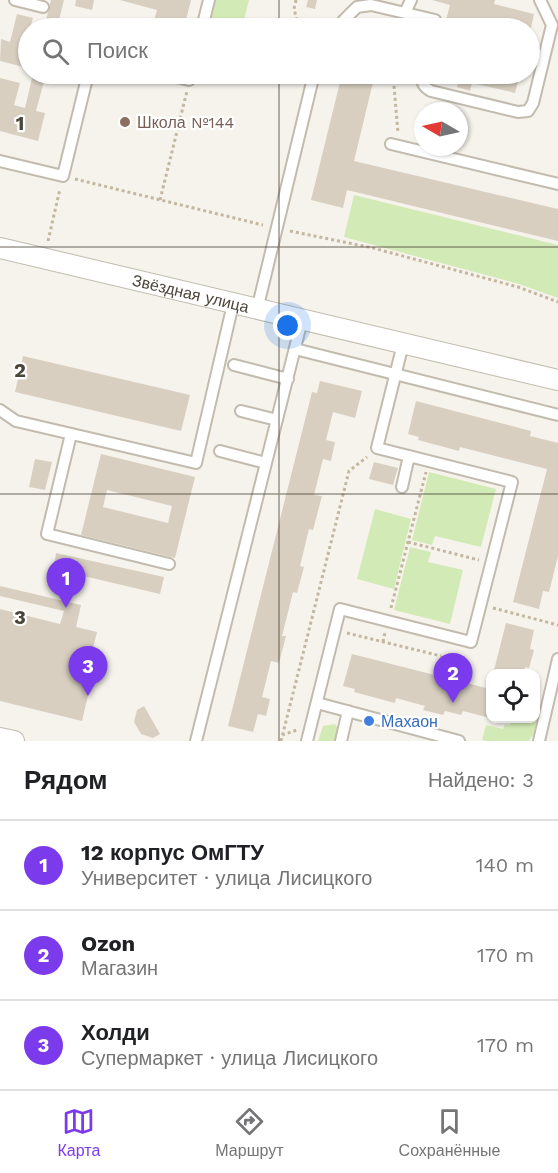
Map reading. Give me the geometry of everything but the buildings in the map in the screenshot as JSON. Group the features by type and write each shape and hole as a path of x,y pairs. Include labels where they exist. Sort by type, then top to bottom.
{"street":[{"name":"Звёздная улица","path":"0,248 558,380"},
{"path":"0,738 14,741"}],"lane":[{"path":"15,0 43,7"},
{"path":"204,18 209,0"},
{"path":"405,13 411,0"},
{"path":"540,0 552,25 540,74"},
{"path":"346,18 357,7 371,4 426,18"},
{"path":"0,161 63,176 86,84"},
{"path":"257,310 312,84"},
{"path":"423,84 431,91 518,112 528,111 533,103 538,84"},
{"path":"395,145 558,184"},
{"path":"0,410 16,421 196,463 233,304"},
{"path":"196,741 303,320"},
{"path":"307,741 340,609 471,642 512,482 377,448 403,344"},
{"path":"295,349 558,416"},
{"path":"234,365 288,379"},
{"path":"241,411 277,420"},
{"path":"71,434 47,534 169,564"},
{"path":"220,451 266,463"},
{"path":"402,487 409,456"},
{"path":"539,741 558,659"},
{"path":"317,703 459,741"},
{"path":"341,741 348,711"}],"path":[{"path":"296,0 294,9 296,18"},
{"path":"160,200 188,84"},
{"path":"393,84 395,145"},
{"path":"281,741 349,471 377,448"},
{"path":"383,642 428,461"},
{"path":"408,542 491,563"},
{"path":"481,605 558,625"},
{"path":"335,630 441,656"}],"green space":[{"path":"216,0 249,0 244,18 212,18"},
{"path":"354,195 558,245 558,298 519,284 344,237"},
{"path":"429,472 496,489 481,547 435,536 432,545 412,540"},
{"path":"375,509 411,519 394,589 357,579"},
{"path":"410,547 431,552 428,562 463,570 450,624 394,610"},
{"path":"511,723 536,723 529,741 482,740 486,725 503,729 505,724 510,725"},
{"path":"335,724 340,732 338,741 318,741 323,726"}],"place":[{"name":"Школа №144","path":"125,122"},
{"name":"12 корпус ОмГТУ","path":"66,608"},
{"name":"Холди","path":"88,696"},
{"name":"Ozon","path":"453,703"},
{"name":"Махаон","path":"369,721"}]}
